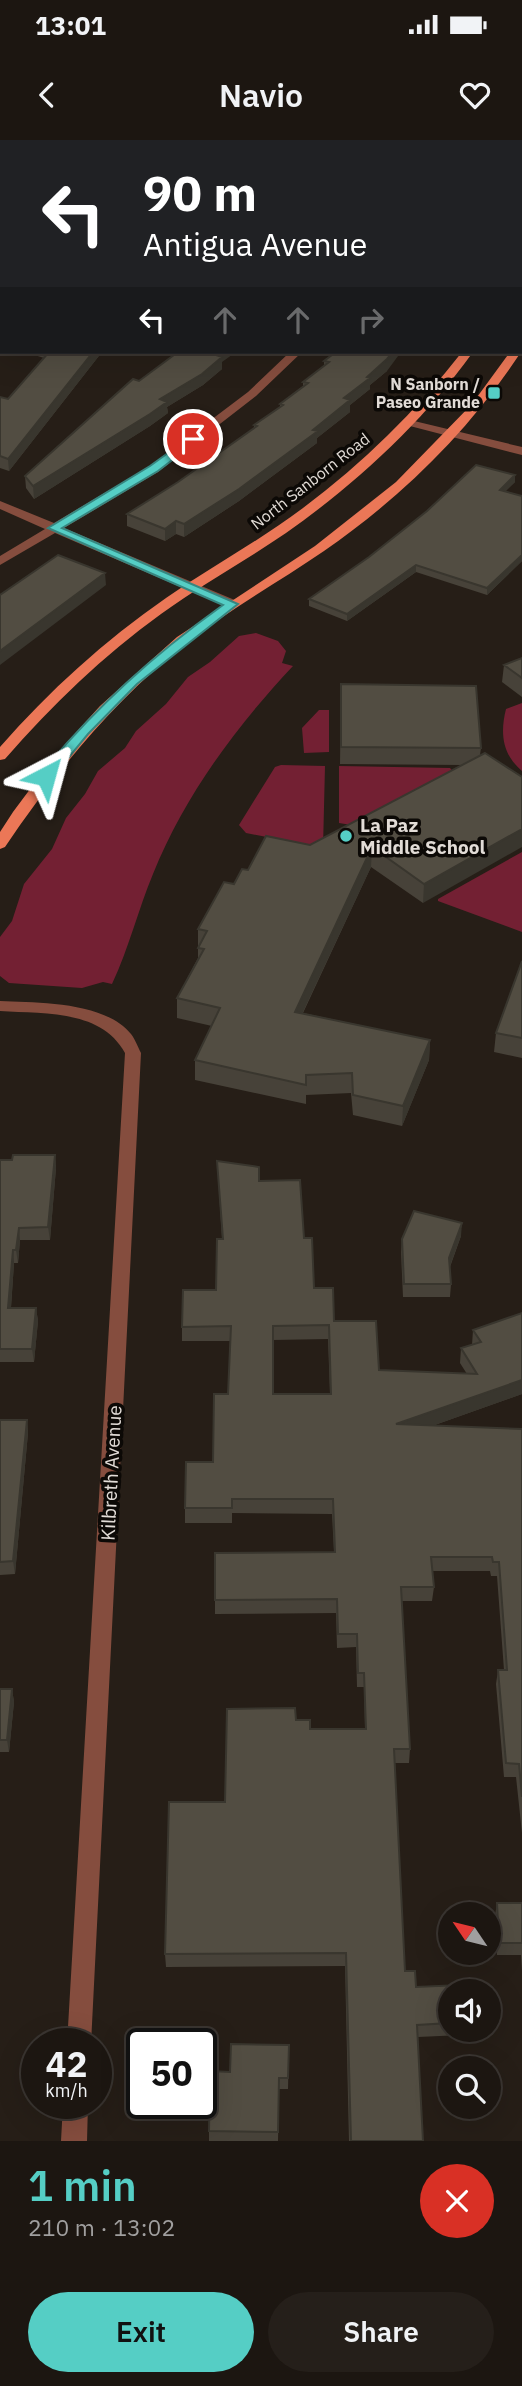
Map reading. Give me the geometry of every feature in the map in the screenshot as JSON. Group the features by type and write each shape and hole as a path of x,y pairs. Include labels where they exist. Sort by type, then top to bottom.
{"main road":[{"name":"North Sanborn Road","path":"0,756 35,717 88,667 190,587 284,528 332,491 410,423 465,354"},
{"path":"0,844 58,761 106,707 158,660 232,604 319,549 403,482 487,394 514,354"}],"street":[{"path":"0,561 154,469 252,394 294,354"},
{"path":"410,423 522,450"},
{"path":"0,505 232,604"},
{"name":"Kilbreth Avenue","path":"0,1006 71,1013 100,1020 125,1035 133,1054 80,2028"},
{"path":"74,2141 75,2119"}],"shaded area":[{"path":"256,633 278,641 286,651 282,663 293,666 232,738 180,817 153,874 112,984 103,982 82,988 9,983 0,976 0,937 12,921 24,884 52,849 66,818 85,794 98,771 125,748 136,731 166,704 188,677 239,636"},
{"path":"522,703 522,771 510,758 504,743 503,726 506,709"},
{"path":"319,710 329,710 329,752 304,753 302,728"},
{"path":"325,766 323,848 246,833 239,825 275,767"},
{"path":"339,766 450,768 459,779 370,828 339,823"},
{"path":"522,852 522,932 438,901 438,899"}],"building":[{"path":"47,354 91,354 8,459 0,456 0,397 8,399"},
{"path":"175,354 218,354 222,357 202,374 160,399 167,402 150,414 33,486 25,476 133,379 139,381"},
{"path":"333,354 391,354 367,377 370,378 344,398 350,400 313,430 318,431 239,489 184,524 176,521 165,529 127,514 257,426 254,425 283,405 280,404 308,383 303,382 329,362 324,361"},
{"path":"476,465 515,475 500,490 522,496 522,555 487,588 416,565 347,614 309,599 369,557 427,511"},
{"path":"58,555 105,573 0,651 0,595"},
{"path":"522,658 522,678 504,665"},
{"path":"341,684 476,686 481,748 341,747"},
{"path":"485,753 522,777 522,829 424,884 372,847 295,1012 430,1040 403,1106 353,1095 352,1073 306,1075 306,1085 195,1060 220,1008 177,998 204,949 198,948 207,931 198,929 224,882 234,884 242,869 248,870 266,836 310,845"},
{"path":"522,961 522,1038 496,1033"},
{"path":"13,1155 55,1155 48,1227 19,1228 16,1250 13,1250 8,1308 36,1308 32,1349 0,1349 0,1160 12,1160"},
{"path":"217,1161 259,1167 259,1181 300,1180 304,1238 312,1238 314,1288 333,1288 334,1321 376,1321 379,1370 477,1374 461,1348 481,1342 473,1330 522,1313 522,1380 396,1424 522,1429 522,1797 519,1764 506,1763 498,1670 507,1670 499,1562 493,1562 492,1557 431,1557 434,1587 401,1587 410,1749 394,1749 405,1971 415,1971 416,1987 438,1986 438,2024 417,2025 423,2141 351,2141 346,1953 165,1954 169,1802 225,1802 227,1709 295,1708 296,1720 310,1720 310,1729 366,1729 364,1673 358,1673 357,1634 338,1634 337,1599 215,1600 215,1553 335,1552 333,1499 232,1499 232,1508 185,1508 186,1462 213,1462 214,1394 228,1394 231,1326 182,1327 183,1290 216,1290 217,1239 223,1239","holes":["329,1325 331,1394 273,1394 273,1326"]},
{"path":"414,1211 462,1223 449,1258 451,1284 404,1284 402,1239"},
{"path":"0,1420 27,1420 13,1561 0,1562"},
{"path":"0,1689 12,1689 7,1740 0,1740"},
{"path":"501,1903 522,1903 522,1943 501,1943"},
{"path":"231,2044 289,2045 288,2078 279,2078 278,2132 209,2131 209,2119 217,2119 217,2071 230,2072"}],"place":[{"name":"N Sanborn / Paseo Grande","path":"494,393"},
{"name":"La Paz Middle School","path":"346,836"}],"route":[{"path":"46,776 83,732 132,682 182,640 232,604 54,528 154,469 193,439"}]}
